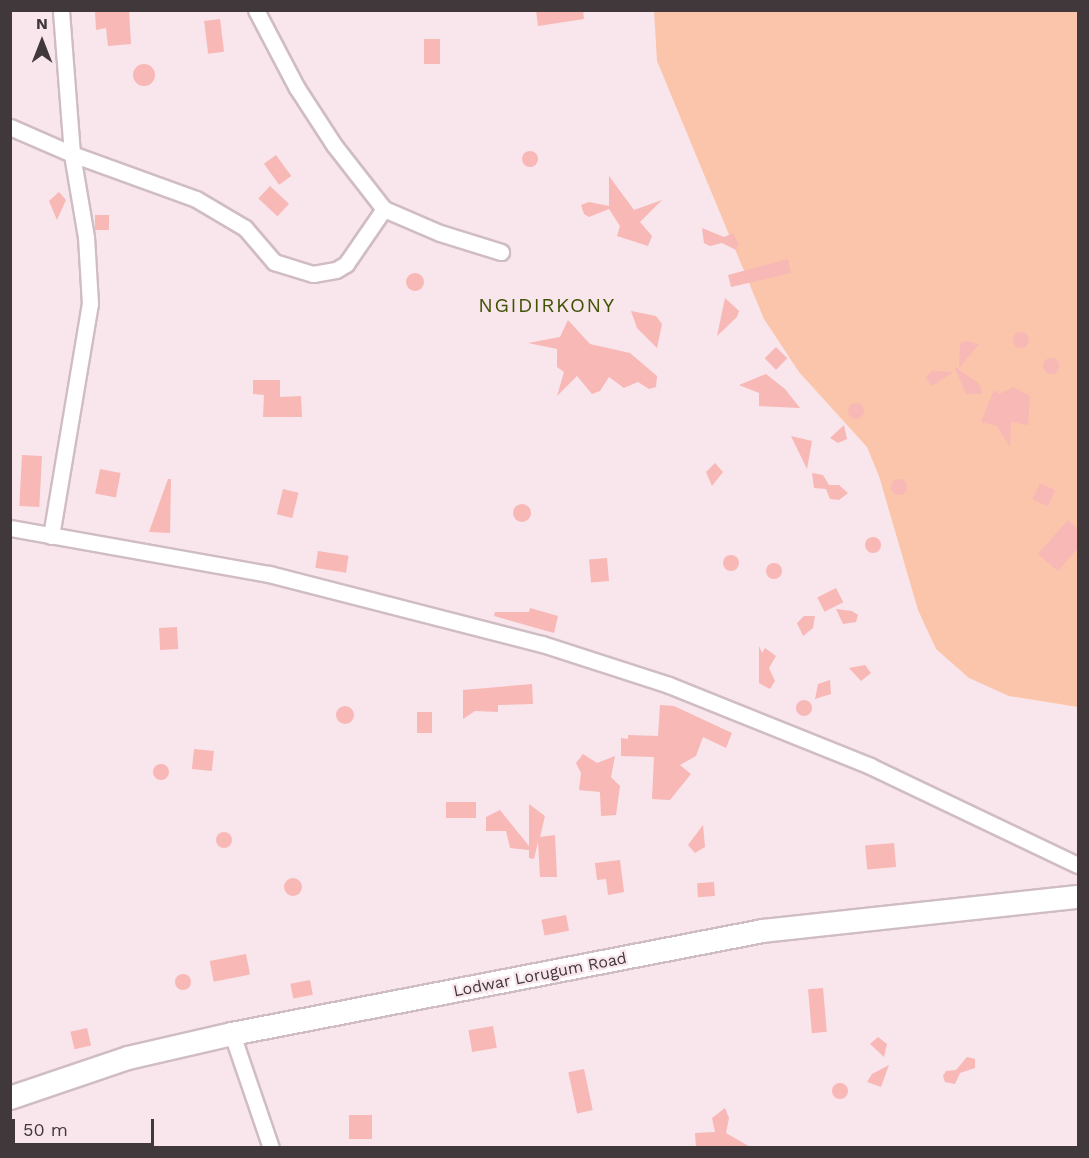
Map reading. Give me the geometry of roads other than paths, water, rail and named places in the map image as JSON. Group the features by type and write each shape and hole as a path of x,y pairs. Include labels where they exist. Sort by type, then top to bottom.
{"main road":[{"name":"Lodwar Lorugum Road","path":"10,1098 128,1058 232,1034 763,932 1078,897"}],"street":[{"path":"51,536 90,304 86,237 72,154 61,10"},
{"path":"256,10 297,88 334,145 384,209 440,233 501,252"},
{"path":"10,127 72,154 196,199 245,228 274,262 313,274 336,270 346,264 384,209"},
{"path":"10,528 347,591 564,651 669,685 860,762 1078,865"},
{"path":"232,1034 271,1148"}],"district":[{"name":"NGIDIRKONY","path":"547,305"}]}
